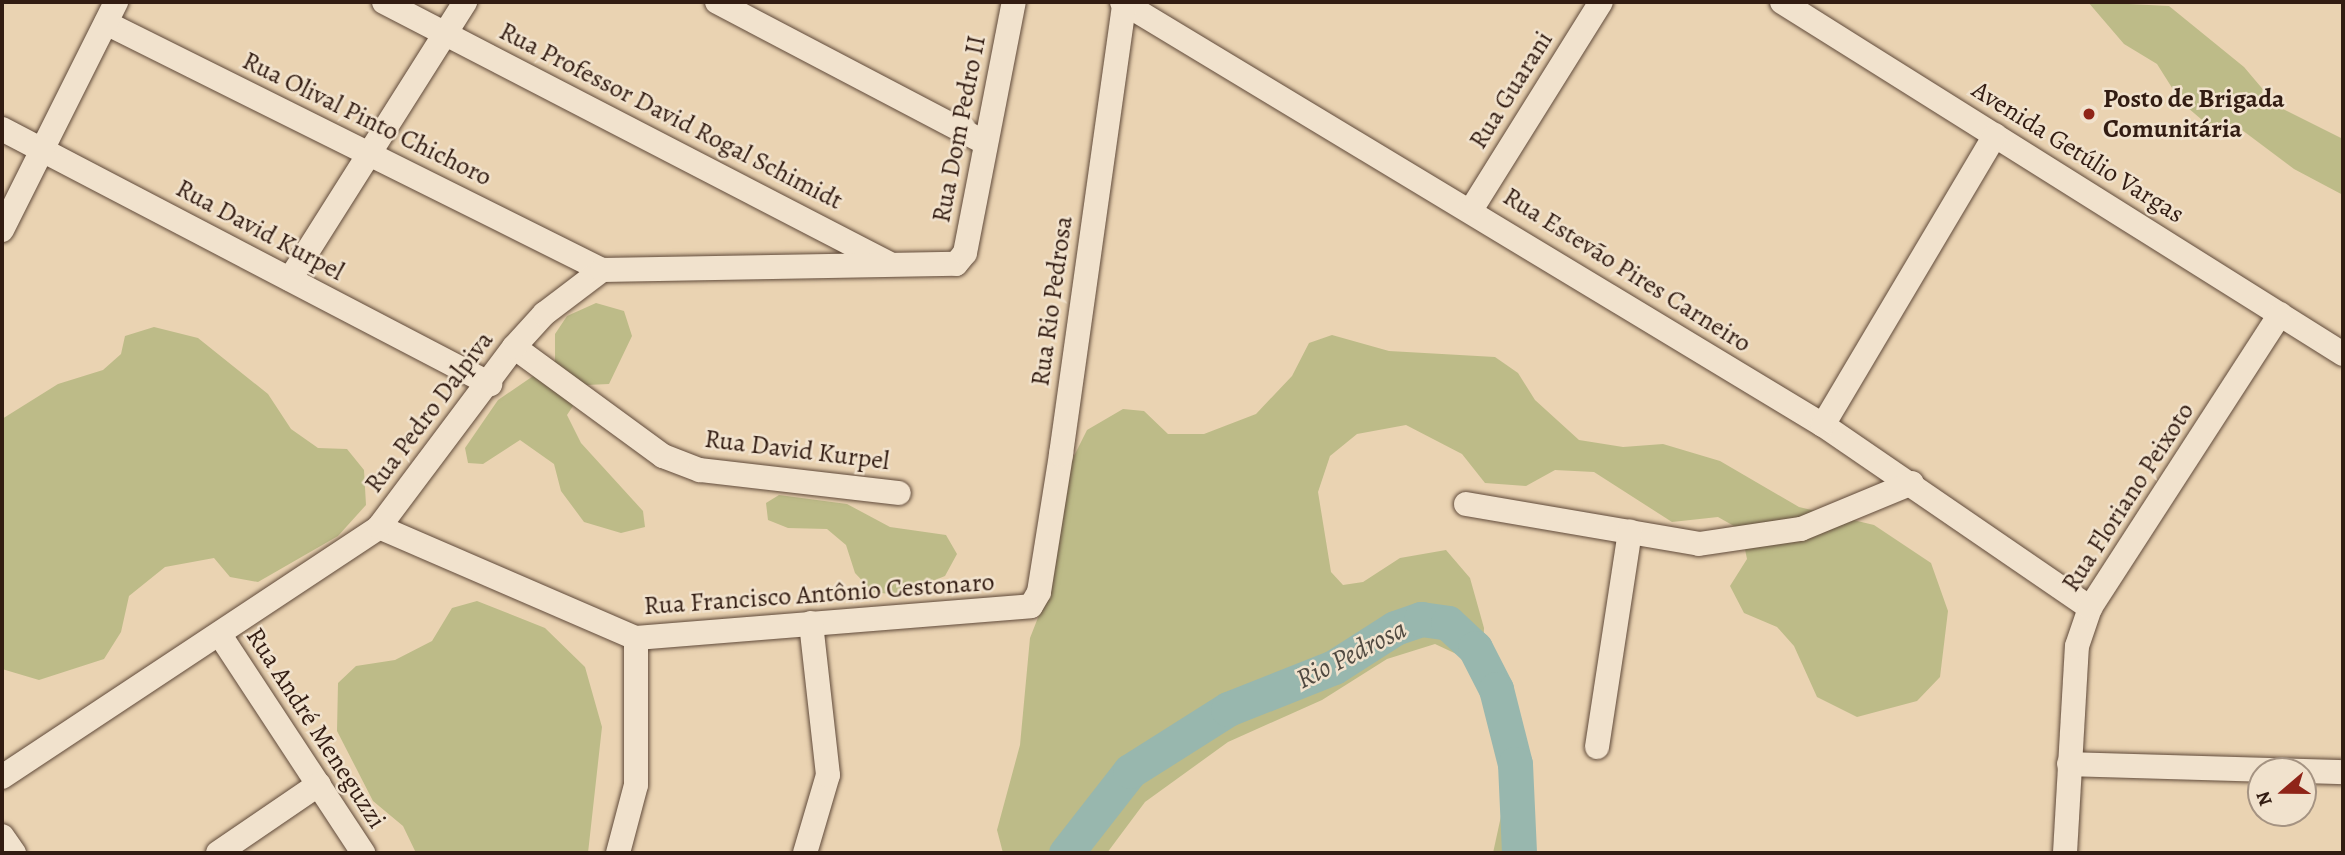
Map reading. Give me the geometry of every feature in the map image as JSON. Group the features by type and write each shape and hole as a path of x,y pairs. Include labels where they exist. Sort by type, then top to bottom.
{"street":[{"name":"Rua Professor David Rogal Schimidt","path":"384,2 892,265"},
{"path":"290,279 464,2"},
{"path":"717,2 984,142"},
{"name":"Rua Dom Pedro II","path":"892,265 956,264 965,253 984,142 1014,2"},
{"name":"Rua Estevão Pires Carneiro","path":"1123,2 1471,210 1822,425 1912,483 2090,608"},
{"name":"Rua Rio Pedrosa","path":"1031,606 1039,592 1061,454 1123,2"},
{"name":"Rua Guarani","path":"1471,210 1601,2"},
{"name":"Avenida Getúlio Vargas","path":"1782,2 2343,354"},
{"path":"2,230 111,12"},
{"name":"Rua Olival Pinto Chichoro","path":"111,12 371,153 602,270"},
{"name":"Rua David Kurpel","path":"2,129 490,384"},
{"path":"1822,425 1995,135"},
{"path":"602,270 892,265"},
{"name":"Rua Pedro Dalpiva","path":"2,777 220,635 379,527 490,384 514,347 544,314 602,270"},
{"name":"Rua Floriano Peixoto","path":"2065,853 2077,646 2090,608 2280,314"},
{"name":"Rua David Kurpel","path":"514,347 663,456 687,466 899,493"},
{"path":"1466,504 1699,544 1757,540 1801,529 1912,483"},
{"name":"Rua Francisco Antônio Cestonaro","path":"379,527 636,638 1031,606"},
{"path":"1597,747 1630,532"},
{"path":"805,853 828,775 811,623"},
{"name":"Rua André Meneguzzi","path":"220,635 363,853"},
{"path":"618,853 636,785 636,638"},
{"path":"2069,764 2343,772"},
{"path":"218,853 319,784"},
{"path":"2,836 14,853"}],"shaded area":[{"path":"2088,2 2169,6 2244,67 2277,106 2343,139 2343,195 2294,169 2234,124 2208,125 2181,102 2157,64 2124,44"},
{"path":"596,303 624,311 632,336 609,384 587,385 567,415 581,443 643,511 645,527 621,533 584,522 561,491 554,464 520,440 483,464 468,463 465,448 498,400 555,361 555,334 567,316"},
{"path":"154,327 198,338 268,394 291,429 318,448 347,449 364,470 366,505 338,536 258,582 230,577 214,558 165,567 129,596 121,632 104,659 39,680 2,669 2,419 58,384 103,370 121,354 125,336"},
{"path":"1332,335 1389,351 1495,357 1518,373 1535,400 1579,440 1623,447 1663,444 1720,461 1799,507 1874,525 1931,563 1948,611 1940,677 1917,701 1857,717 1817,697 1794,646 1777,627 1744,613 1730,586 1747,559 1741,530 1718,517 1672,522 1594,472 1555,470 1526,486 1485,483 1462,454 1406,425 1357,434 1330,456 1318,492 1331,572 1343,585 1363,582 1400,558 1446,550 1470,578 1484,628 1483,651 1465,658 1435,644 1387,659 1322,700 1228,742 1145,802 1107,853 1003,853 997,830 1020,745 1030,638 1048,592 1071,462 1087,430 1123,409 1144,411 1168,434 1204,434 1256,414 1292,376 1309,343"},
{"path":"779,495 847,504 890,527 946,535 957,554 945,576 898,595 873,592 855,573 846,545 827,529 788,528 768,520 766,503"},
{"path":"477,601 545,628 585,667 602,727 588,853 416,853 403,826 373,801 337,731 338,683 356,666 395,660 432,641 452,608"},
{"path":"1513,798 1528,814 1533,853 1493,853 1503,807"}],"waterway":[{"name":"Rio Pedrosa","path":"1066,853 1130,771 1228,709 1334,667 1395,628 1421,619 1448,623 1475,648 1496,689 1515,764 1519,853"}],"place":[{"name":"Posto de Brigada Comunitária","path":"2089,114"}]}
